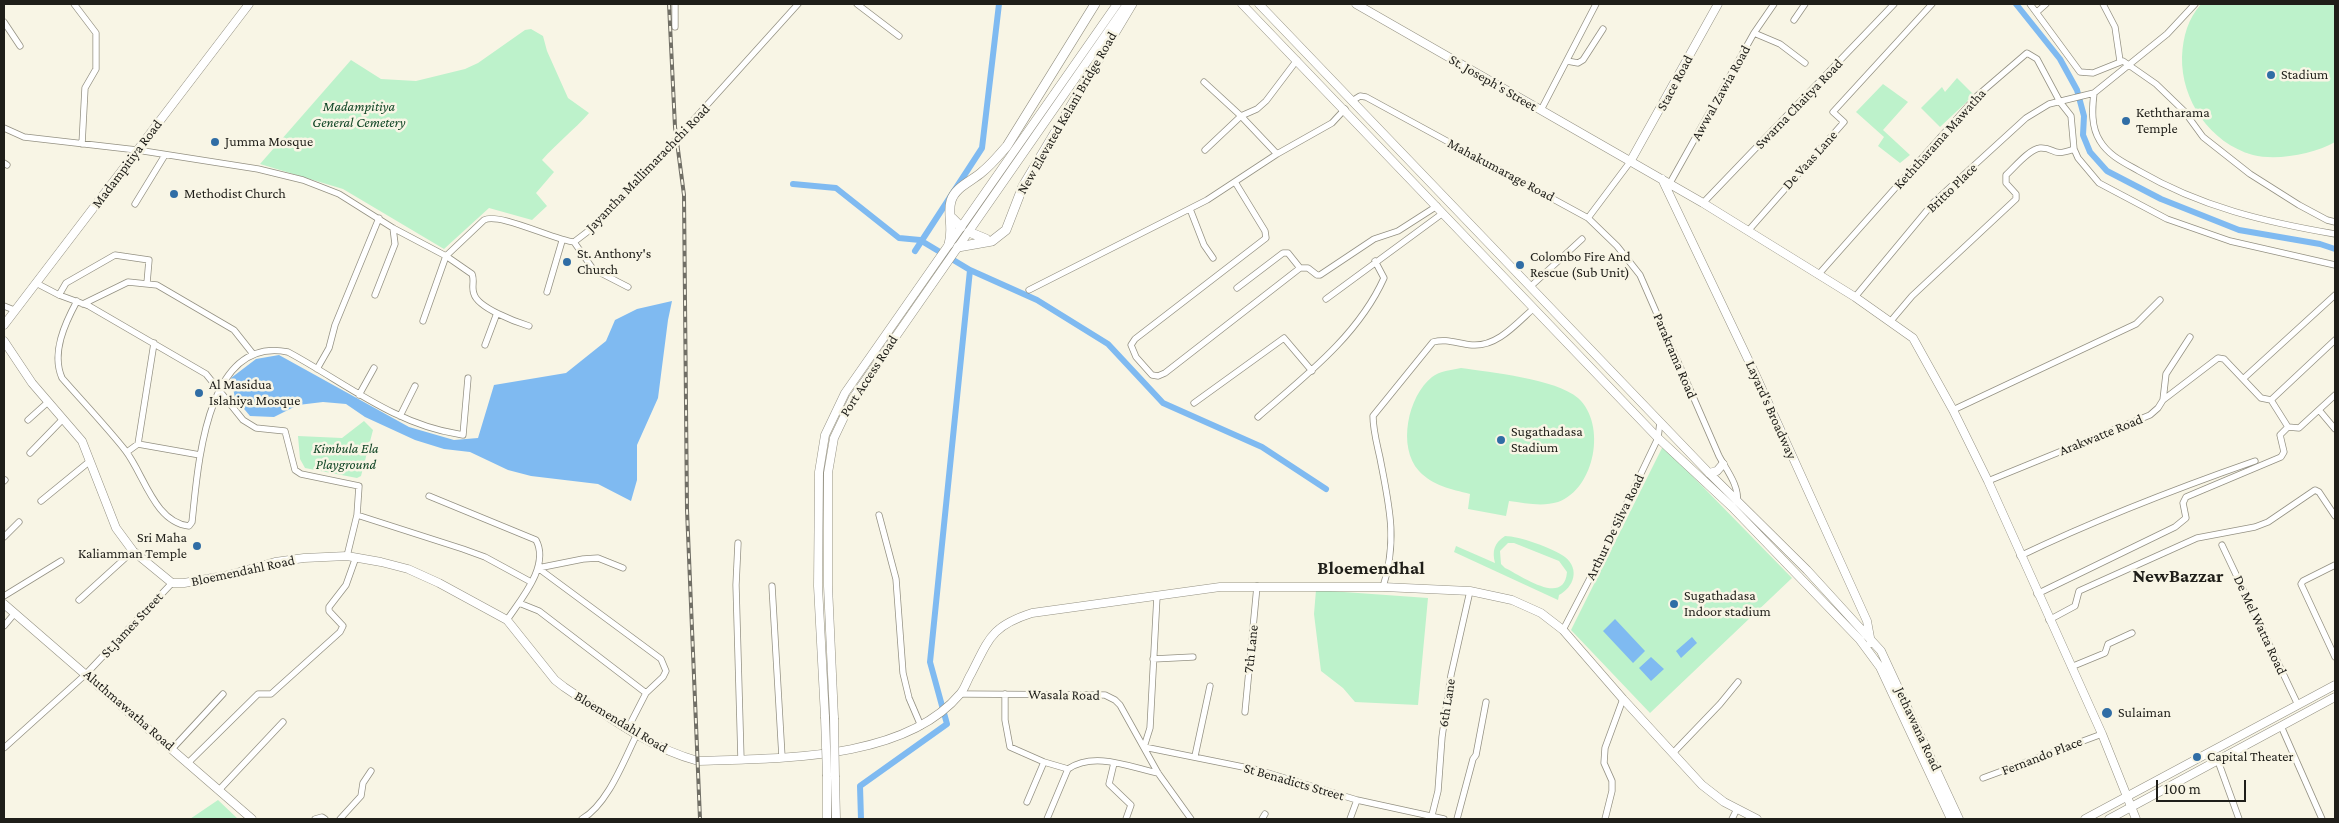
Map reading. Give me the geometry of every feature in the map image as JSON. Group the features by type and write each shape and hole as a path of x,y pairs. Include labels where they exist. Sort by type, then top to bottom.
{"highway":[{"path":"998,238 992,241 954,245 950,204 953,196 995,161 1007,146 1096,4"},
{"name":"New Elevated Kelani Bridge Road","path":"998,238 1006,230 1020,192 1062,118 1132,4"},
{"path":"952,218 965,230 978,238 998,238"}],"main road":[{"name":"Madampitiya Road","path":"4,325 249,4"},
{"name":"Port Access Road","path":"965,230 1117,4"},
{"name":"Port Access Road","path":"827,819 825,717 818,586 818,494 820,455 825,435 845,392 928,273 954,245 1127,4"},
{"path":"1242,4 1345,109 1658,438 1732,507 1869,646"},
{"path":"1259,4 1660,422 1807,570 1869,646"},
{"name":"St. Joseph's Street","path":"1356,4 1703,203 1855,297 1913,338 1954,410 1988,482 2037,594 2102,734 2136,819"},
{"name":"Stace Road","path":"1630,162 1718,4"},
{"path":"1345,109 1352,101"},
{"name":"Layard's Broadway","path":"1666,181 1867,621 1869,646"},
{"name":"Port Access Road","path":"836,819 828,586 829,465 834,438 853,398 936,277 954,245"},
{"name":"Bloemendahl Road","path":"4,341 32,383 82,441 116,528 133,551 172,582 184,584 229,575 275,562 347,556 408,569 478,602 507,620 555,680 637,734 665,749 698,761 741,759"},
{"path":"1710,473 1717,471 1723,464"},
{"path":"741,759 819,755 853,749 921,726 961,694 988,639 1017,618 1052,610 1220,587 1383,587 1470,591 1512,600 1541,613 1563,630 1622,699 1702,785 1737,809 1757,819"},
{"name":"Aluthmawatha Road","path":"4,604 173,748 252,819"},
{"name":"Jethawana Road","path":"1869,646 1951,819"},
{"name":"Jethawana Road","path":"1869,646 1881,652 1886,661 1959,819"},
{"path":"2086,819 2335,685"},
{"path":"2109,819 2335,698"}],"street":[{"path":"74,4 96,33 96,70 85,88 82,144"},
{"path":"675,4 675,26"},
{"name":"Jayantha Mallimarachchi Road","path":"446,256 484,220 490,217 526,227 562,241 574,242 591,229 642,177 798,4"},
{"path":"857,4 899,36"},
{"path":"1541,110 1596,4"},
{"name":"Awwal Zawia Road","path":"1666,181 1754,33 1774,4"},
{"path":"1794,20 1805,4"},
{"name":"Swarna Chaitya Road","path":"1703,203 1894,4"},
{"name":"De Vaas Lane","path":"1748,231 1844,122 1833,112 1932,4"},
{"path":"2030,4 2080,72 2093,73 2120,61"},
{"path":"2037,12 2046,4"},
{"path":"2104,4 2114,26 2120,61 2156,84 2184,111 2203,137 2250,174 2320,216 2335,222"},
{"name":"Britto Place","path":"1855,297 1934,202 2026,118 2049,104 2094,93 2130,67 2167,34 2195,4"},
{"path":"4,22 20,46"},
{"path":"1567,61 1578,63 1583,60 1603,28"},
{"path":"1754,33 1780,44 1805,63"},
{"name":"Keththarama Mawatha","path":"1818,275 1977,96 2027,53 2037,59 2063,102"},
{"path":"1205,150 1241,116 1256,109 1266,101 1297,60"},
{"path":"1204,82 1241,116 1277,154"},
{"path":"2094,93 2092,106 2094,129 2100,142 2124,162 2184,195 2246,217 2335,234"},
{"name":"Mahakumarage Road","path":"1352,101 1360,96 1366,97 1588,218"},
{"path":"2063,102 2071,116 2074,149 2078,158 2099,183 2167,219 2230,242 2335,265"},
{"path":"1029,290 1190,209 1277,154 1332,123 1345,109"},
{"path":"4,128 24,137 137,150 258,170 303,180 339,194 393,228 446,256 472,274 475,297 497,314 529,326"},
{"path":"1890,322 1912,296 2016,200 2016,194 2006,183 2006,175 2034,149 2043,148 2061,154 2074,149"},
{"path":"135,204 165,155"},
{"path":"1588,218 1630,162"},
{"path":"1235,182 1265,231 1266,238 1134,339 1131,345 1136,357 1152,375 1158,376 1165,373 1300,268 1308,268 1317,275 1320,275 1380,235 1398,232 1436,206"},
{"path":"1190,209 1204,245 1212,258"},
{"path":"1326,299 1443,213"},
{"path":"317,369 329,348 335,325 379,218"},
{"name":"Parakrama Road","path":"1588,218 1617,246 1640,275 1723,464 1734,483 1738,500"},
{"path":"375,296 394,244 393,228"},
{"path":"1530,287 1582,239"},
{"path":"547,292 562,241"},
{"path":"574,242 593,269 628,287"},
{"path":"1237,288 1282,252 1288,253 1300,268"},
{"path":"58,295 66,283 115,255 149,260 147,283"},
{"path":"423,321 446,256"},
{"path":"1258,417 1322,361 1374,301 1384,278 1376,261"},
{"path":"253,354 234,330 156,286 147,283 128,282 80,302 62,331 59,371 62,378 127,452 150,495 172,520 190,526 200,455 219,389 230,374 253,354 278,350 288,352 359,395 400,416 436,431 463,434 468,378"},
{"path":"36,283 58,295 80,302 206,374 243,420 256,428 285,431 291,461 295,470 302,474 359,486 357,515 347,556"},
{"path":"2244,378 2335,295"},
{"path":"1954,410 2136,324 2160,300"},
{"path":"4,306 14,310"},
{"path":"1383,587 1391,563 1392,536 1388,499 1373,416 1433,342 1441,339 1471,345 1489,345 1534,308"},
{"path":"485,345 497,314"},
{"path":"2163,400 2166,374 2190,337"},
{"path":"1194,403 1284,338 1312,371"},
{"path":"2335,340 2271,400 2288,426 2299,428 2335,395"},
{"path":"127,452 138,444 154,343"},
{"name":"Arakwatte Road","path":"1988,482 2150,415 2163,400 2218,358 2224,359 2261,398 2271,400"},
{"path":"359,395 374,368"},
{"path":"400,416 415,386"},
{"path":"28,420 48,402"},
{"path":"2319,410 2335,429"},
{"path":"30,453 62,420"},
{"name":"Arthur De Silva Road","path":"1563,630 1601,557 1658,438 1660,422"},
{"path":"2037,594 2175,527 2186,518 2184,503 2186,498 2281,457 2284,452 2280,435 2288,426"},
{"path":"138,444 200,455"},
{"path":"41,501 90,461"},
{"path":"2020,556 2084,525 2140,502 2255,461"},
{"path":"2049,620 2075,606 2079,591 2197,538 2240,530 2268,522 2315,490 2319,492 2335,516"},
{"path":"429,496 536,540 540,555 538,568 519,603 507,620"},
{"path":"1732,507 1738,500"},
{"path":"357,515 463,548 485,557 531,582"},
{"path":"879,515 896,579 903,673 909,698 921,726"},
{"path":"4,536 19,522"},
{"path":"738,543 736,585 741,759"},
{"name":"De Mel Watta Road","path":"2222,545 2298,705"},
{"path":"79,600 133,551"},
{"path":"189,762 258,694 271,694 340,632 343,626 329,611 329,607 346,585 356,558"},
{"path":"538,568 598,558 623,568"},
{"path":"4,596 61,561"},
{"path":"2335,565 2303,581 2301,584 2335,657"},
{"path":"538,568 661,659 666,671 663,677 646,693 628,728"},
{"name":"St.James Street","path":"4,748 86,674 172,582"},
{"path":"772,586 782,757"},
{"name":"7th Lane","path":"1245,712 1257,586"},
{"name":"6th Lane","path":"1432,815 1438,791 1442,737 1451,675 1470,591"},
{"path":"1144,747 1150,728 1157,596"},
{"path":"519,603 539,611 646,693"},
{"path":"4,626 15,613"},
{"path":"2072,667 2105,653 2108,644 2132,633"},
{"path":"1153,659 1194,657"},
{"path":"1673,753 1720,704 1738,682"},
{"path":"1195,756 1210,686"},
{"path":"173,748 224,694"},
{"name":"Wasala Road","path":"961,694 1105,695 1115,700 1120,705 1158,773 1191,819"},
{"path":"1005,694 1005,720 1010,746 1044,762 1068,769"},
{"path":"1605,819 1612,791 1612,781 1604,763 1605,748 1622,699"},
{"path":"1457,819 1472,763 1476,755 1486,702"},
{"path":"220,789 283,722"},
{"path":"2281,726 2322,819"},
{"path":"582,819 589,815 614,783 637,734"},
{"name":"Fernando Place","path":"1983,778 2102,734"},
{"name":"St Benadicts Street","path":"1144,747 1258,770 1357,800 1444,819"},
{"path":"1047,819 1068,769 1075,764 1090,761 1114,763 1158,773"},
{"path":"2218,761 2239,819"},
{"path":"1027,802 1044,762"},
{"path":"1114,763 1109,784 1132,806 1126,819"},
{"path":"340,819 361,796 363,783 371,771"},
{"path":"1350,819 1357,800"},
{"path":"1732,819 1737,809"},
{"path":"315,819 322,817 325,819"}],"green space":[{"name":"Stadium","path":"2201,4 2335,4 2335,142 2306,153 2284,157 2263,157 2238,149 2224,141 2211,130 2193,104 2183,73 2182,57 2185,35 2193,16"},
{"name":"Madampitiya General Cemetery","path":"531,29 543,36 547,51 568,98 589,113 542,160 554,172 536,193 547,206 532,220 489,208 444,249 343,189 260,164 351,60 381,79 416,81 465,69 478,63 525,30"},
{"path":"1957,78 1974,95 1940,127 1921,108 1942,87 1945,92"},
{"path":"1883,84 1908,102 1883,130 1910,155 1900,163 1878,146 1884,137 1856,112"},
{"name":"Sugathadasa Stadium","path":"1461,368 1539,381 1568,391 1578,398 1587,409 1592,423 1593,455 1581,484 1571,495 1558,502 1546,504 1509,501 1506,516 1468,509 1470,494 1436,484 1419,471 1412,461 1408,449 1407,436 1408,422 1417,396 1435,375"},
{"name":"Kimbula Ela Playground","path":"364,421 373,430 361,476 357,478 305,468 300,459 298,436 342,438"},
{"name":"Sugathadasa Indoor stadium","path":"1663,446 1792,578 1650,713 1571,630"},
{"path":"1505,536 1536,543 1553,550 1570,562 1574,572 1573,578 1564,592 1559,595 1558,600 1454,552 1456,546 1495,563 1495,548 1498,541","holes":["1508,543 1514,543 1559,561 1567,572 1564,582 1558,587 1541,586 1505,568 1501,564 1500,551"]},
{"path":"1316,590 1428,598 1418,705 1355,702 1343,688 1321,671 1314,614"},
{"path":"218,800 238,819 190,819"}],"water":[{"path":"672,301 658,398 637,445 637,480 631,501 598,484 531,476 508,470 470,452 444,449 415,440 365,417 346,404 323,402 298,405 274,417 250,416 235,398 231,378 256,359 279,355 409,427 454,440 478,438 494,385 566,373 606,341 615,320 637,309"},
{"path":"1615,619 1645,651 1633,663 1603,631"},
{"path":"1692,637 1697,643 1681,658 1676,651"},
{"path":"1651,657 1664,669 1651,681 1639,668"}],"waterway":[{"path":"915,251 982,148 999,4"},
{"path":"2016,4 2060,59 2077,90 2084,116 2083,135 2090,152 2107,171 2161,199 2239,230 2320,244 2335,249"},
{"path":"793,184 836,188 899,238 920,240 970,270"},
{"path":"861,819 860,786 947,724 930,662 970,270 1037,300 1108,344 1163,403 1262,447 1326,489"}],"railway":[{"path":"669,4 675,127 684,195 687,510 700,819"}],"place":[{"name":"Stadium","path":"2271,75"},
{"name":"Keththarama Temple","path":"2126,121"},
{"name":"Jumma Mosque","path":"215,142"},
{"name":"Methodist Church","path":"174,194"},
{"name":"St. Anthony's Church","path":"567,262"},
{"name":"Colombo Fire And Rescue (Sub Unit)","path":"1520,265"},
{"name":"Al Masidua Islahiya Mosque","path":"199,393"},
{"name":"Sugathadasa Stadium","path":"1501,440"},
{"name":"Sri Maha Kaliamman Temple","path":"197,546"},
{"name":"Sugathadasa Indoor stadium","path":"1674,604"},
{"name":"Sulaiman","path":"2107,713"},
{"name":"Capital Theater","path":"2197,757"}],"district":[{"name":"Bloemendhal","path":"1371,568"},
{"name":"NewBazzar","path":"2178,576"}]}
